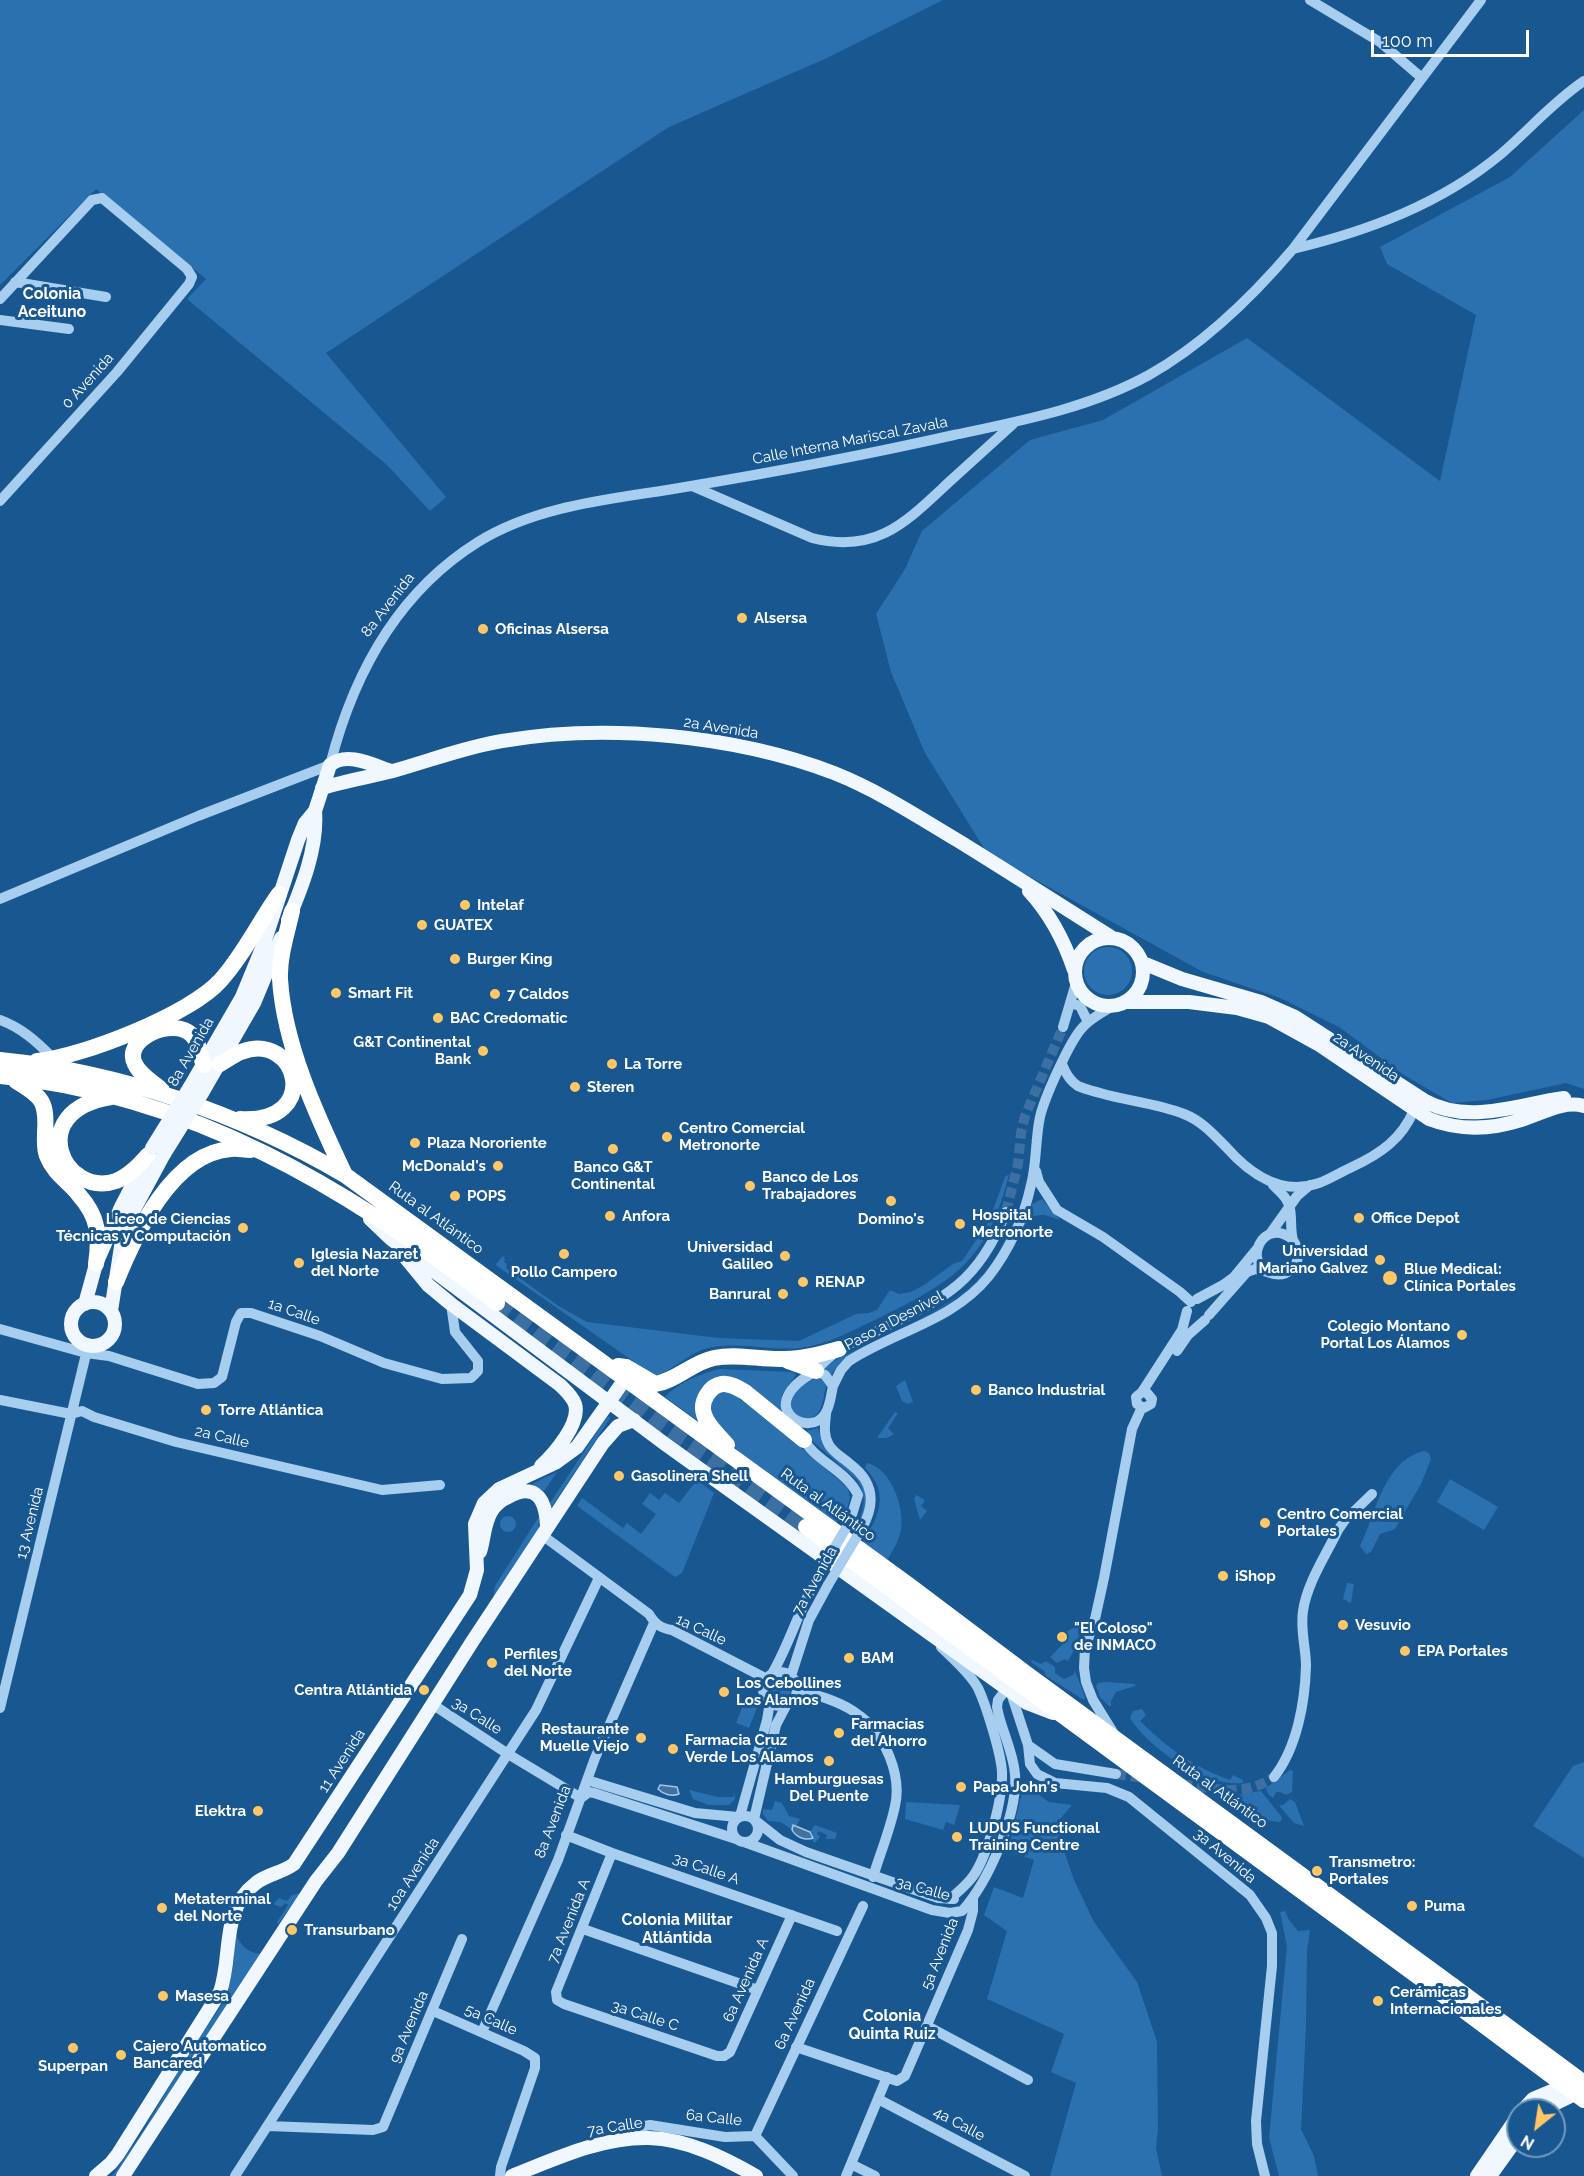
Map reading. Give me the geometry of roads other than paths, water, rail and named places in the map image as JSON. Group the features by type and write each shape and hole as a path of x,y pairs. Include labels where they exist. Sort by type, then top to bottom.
{"highway":[{"path":"4,1068 52,1058 101,1044 183,1008 206,994 231,969 279,894"},
{"path":"292,911 280,978 288,1029 315,1111 345,1175"},
{"path":"170,1096 141,1073 135,1065 133,1052 141,1041 156,1030 179,1027 188,1031 195,1037 212,1064 242,1052 267,1050 285,1060 291,1068 294,1079 291,1097 283,1109 274,1115 252,1120 227,1119"},
{"path":"4,1068 38,1096 44,1104 47,1156 55,1172 80,1195 93,1216 100,1239 96,1264"},
{"name":"Ruta al Atlántico","path":"4,1068 81,1072 170,1096 293,1146 345,1175 1117,1738 1450,1991 1584,2100"},
{"name":"Ruta al Atlántico","path":"4,1068 160,1109 262,1151 378,1216 497,1303"},
{"path":"116,1096 94,1100 80,1107 65,1121 59,1143 63,1160 78,1175 105,1183 116,1181 129,1174 155,1152"},
{"path":"116,1282 127,1254 147,1218 171,1183 187,1168 209,1155 231,1149 262,1151"},
{"path":"604,1364 626,1367 656,1384 695,1364 714,1358 784,1359 814,1356 839,1349"},
{"path":"784,1359 816,1371"},
{"path":"753,1472 712,1428 704,1415 703,1405 706,1395 714,1388 722,1384 734,1386 775,1415 804,1440"},
{"path":"775,1415 795,1420"},
{"name":"Ruta al Atlántico","path":"806,1527 1066,1718 1450,1991 1584,2083"}],"main road":[{"name":"2a Avenida","path":"322,788 392,771 471,747 528,737 602,733 712,741 780,755 852,781 906,809 1111,937"},
{"path":"330,765 335,760 349,758 392,771"},
{"name":"8a Avenida","path":"85,1304 96,1264 121,1207 254,1002 292,911 309,862 316,828 315,812 330,765"},
{"name":"8a Avenida","path":"212,1064 263,946 304,824 315,812"},
{"name":"2a Avenida","path":"1018,878 1050,916 1060,934 1075,978"},
{"path":"1111,937 1122,940 1132,946 1143,963 1143,981 1139,989 1120,1004 1102,1006 1091,1001 1082,994 1075,978 1076,961 1081,951 1100,938 1111,937"},
{"name":"2a Avenida","path":"1143,963 1182,979 1261,1002 1288,1014 1425,1101 1443,1108 1479,1113 1572,1097 1584,1099"},
{"name":"2a Avenida","path":"1120,1004 1180,1001 1254,1012 1269,1017 1318,1044 1414,1110 1439,1123 1476,1129 1507,1124 1560,1106 1575,1103 1584,1106"},
{"name":"8a Avenida","path":"111,1311 122,1240 155,1152"},
{"name":"Ruta al Atlántico","path":"351,1199 391,1239 609,1402 1027,1703 1066,1718"},
{"path":"391,1239 428,1286 560,1385 571,1396 576,1407 570,1428 557,1449 532,1475"},
{"path":"99,1303 111,1311 115,1323 112,1336 102,1345 87,1349 76,1338 71,1326 74,1312 85,1304 99,1303"},
{"name":"11 Avenida","path":"96,2176 118,2154 220,1992 227,1964 229,1927 237,1904 256,1883 294,1864 470,1595 477,1570 475,1524 484,1503 500,1488 555,1463 577,1447 625,1379"},
{"path":"123,2176 316,1881 338,1854 432,1704 609,1434 618,1426 634,1420"},
{"path":"477,1560 486,1523 492,1511 505,1498 518,1491 528,1491 538,1496 545,1508 544,1531"},
{"path":"1535,2098 1584,2078"},
{"path":"1566,2098 1584,2089"},
{"path":"1477,2176 1506,2134"},
{"name":"7a Calle","path":"512,2176 577,2151 623,2139 650,2138 677,2142 708,2151 756,2176"},
{"path":"1490,2176 1506,2154"}],"street":[{"path":"1310,0 1380,42 1422,78"},
{"name":"Calle Interna Mariscal Zavala","path":"449,562 480,540 531,518 569,506 781,471 1015,422 1087,401 1149,374 1200,339 1270,276 1293,249 1481,0"},
{"path":"1293,249 1332,240 1381,224 1430,202 1500,154 1564,95 1584,81"},
{"name":"0 Avenida","path":"0,501 117,372 189,284 192,277 187,269 102,198 92,200 15,282"},
{"path":"0,298 15,282 106,297"},
{"path":"0,320 69,329"},
{"name":"Calle Interna Mariscal Zavala","path":"691,486 812,538 827,542 858,541 886,534 908,520 1015,422"},
{"name":"8a Avenida","path":"330,765 361,676 374,650 410,601 449,562"},
{"path":"0,899 198,816 330,765"},
{"path":"1063,1027 1071,1003 1075,978"},
{"path":"1071,1003 1080,1006 1088,1022"},
{"name":"Paso a Desnivel","path":"833,1386 841,1370 849,1361 943,1314 981,1285 998,1264 1015,1233 1031,1186 1040,1115 1062,1064 1073,1041 1088,1022 1120,1004"},
{"path":"0,1020 28,1035 52,1058"},
{"path":"1062,1064 1065,1073 1077,1085 1110,1096 1185,1114 1212,1132 1240,1164 1270,1182 1286,1198 1293,1240"},
{"path":"1270,1182 1292,1187 1310,1185 1365,1161 1387,1146 1407,1125 1414,1110"},
{"path":"1035,1165 1039,1182 1058,1210 1103,1237 1180,1292 1192,1304 1192,1319 1198,1322 1207,1317"},
{"path":"1146,1393 1182,1330 1192,1304 1234,1277 1298,1196 1310,1185"},
{"name":"Paso a Desnivel","path":"816,1371 839,1349 938,1300 961,1283 986,1256 998,1234 1006,1212"},
{"path":"1117,1738 1089,1690 1084,1668 1085,1648 1095,1619 1104,1578 1132,1429 1142,1407 1137,1404 1136,1400 1138,1395 1146,1393 1152,1387 1188,1335 1247,1272 1255,1269 1280,1275 1292,1269 1298,1258 1297,1245 1282,1234 1270,1234"},
{"path":"1257,1249 1258,1262 1267,1272"},
{"path":"1192,1304 1204,1300 1208,1305 1207,1317"},
{"name":"1a Calle","path":"0,1329 87,1349 198,1384 214,1383 222,1377 236,1322 241,1313 251,1313 320,1336 384,1364 442,1379 471,1378 478,1371 478,1361 454,1332 451,1304"},
{"name":"13 Avenida","path":"0,1708 87,1349"},
{"path":"816,1371 825,1375 833,1386 826,1414 810,1423 795,1420 788,1412 785,1402 793,1386 816,1371"},
{"name":"2a Calle","path":"0,1400 71,1414 82,1411 94,1417 176,1442 382,1490 440,1485"},
{"name":"7a Avenida","path":"791,1677 809,1620 862,1528 871,1508 870,1486 854,1467 829,1445 824,1429 826,1414"},
{"name":"7a Avenida","path":"769,1676 785,1652 795,1622 850,1521 858,1495 854,1486 804,1440 795,1420"},
{"path":"1274,1777 1287,1757 1299,1713 1306,1666 1302,1619 1307,1596 1338,1530 1372,1494"},
{"name":"1a Calle","path":"544,1531 599,1578 649,1614 654,1623 769,1676"},
{"name":"10a Avenida","path":"235,2176 536,1710 599,1578"},
{"name":"8a Avenida","path":"482,2032 558,1860 587,1780 654,1623"},
{"name":"5a Avenida","path":"929,1634 978,1689 996,1742 1002,1771 1002,1791 982,1860 971,1879 950,1899"},
{"path":"770,1702 767,1720 739,1816 731,1827 740,1841 755,1837 758,1830 755,1820 776,1725 787,1704 794,1699 797,1690 791,1677 779,1672 769,1676 764,1691 770,1702 775,1705 787,1704"},
{"name":"5a Avenida","path":"888,2077 897,2081 905,2076 968,1930 972,1918 973,1899 992,1864 1011,1808 1015,1788 1011,1749 997,1707 998,1700 1008,1689"},
{"name":"3a Avenida","path":"1008,1689 1028,1745 1030,1764 1036,1774 1055,1783 1107,1788 1129,1797 1250,1895 1266,1918 1272,1933 1272,1966 1256,2121 1257,2144 1265,2176"},
{"path":"797,1690 843,1705 860,1715 872,1727 889,1755 896,1781 895,1807 873,1877"},
{"name":"3a Calle","path":"432,1704 580,1798 588,1792 594,1793 823,1866 873,1877 938,1898 973,1899"},
{"path":"1028,1745 1055,1764 1116,1774"},
{"path":"587,1780 695,1813 749,1816 755,1820"},
{"name":"3a Calle","path":"755,1820 780,1840 823,1866 932,1910 950,1913 962,1911 973,1899"},
{"name":"3a Calle A","path":"566,1835 837,1931"},
{"name":"7a Avenida A","path":"557,2000 556,1992 612,1853"},
{"name":"6a Avenida","path":"755,2136 863,1906"},
{"name":"6a Avenida A","path":"724,2056 730,2052 792,1915"},
{"path":"583,1929 758,1990"},
{"name":"9a Avenida","path":"268,2126 373,2130 383,2127 462,1939"},
{"name":"3a Calle C","path":"557,2000 717,2056 724,2056"},
{"name":"5a Calle","path":"433,2010 535,2058 535,2068 501,2167 500,2176"},
{"path":"927,2026 1028,2080"},
{"path":"796,2047 888,2077 846,2176"},
{"name":"4a Calle","path":"878,2099 1025,2176"},
{"name":"6a Calle","path":"623,2139 625,2132 629,2129 650,2125 725,2137 755,2136 793,2176"},
{"path":"851,2164 875,2176"}],"tunnel":[{"path":"1006,1212 1018,1164 1025,1116 1063,1027"},
{"path":"497,1303 661,1425 806,1527"},
{"path":"1116,1774 1143,1778"},
{"path":"1182,1784 1230,1790 1252,1787 1274,1777"}],"place":[{"name":"Alsersa","path":"742,618"},
{"name":"Oficinas Alsersa","path":"483,629"},
{"name":"Intelaf","path":"465,905"},
{"name":"GUATEX","path":"422,925"},
{"name":"Burger King","path":"455,959"},
{"name":"Smart Fit","path":"336,993"},
{"name":"7 Caldos","path":"495,994"},
{"name":"BAC Credomatic","path":"438,1018"},
{"name":"G&T Continental Bank","path":"483,1051"},
{"name":"La Torre","path":"612,1064"},
{"name":"Steren","path":"575,1087"},
{"name":"Centro Comercial Metronorte","path":"667,1137"},
{"name":"Plaza Nororiente","path":"415,1143"},
{"name":"Banco G&T Continental","path":"613,1149"},
{"name":"McDonald's","path":"498,1166"},
{"name":"Banco de Los Trabajadores","path":"750,1186"},
{"name":"POPS","path":"455,1196"},
{"name":"Domino's","path":"891,1201"},
{"name":"Anfora","path":"610,1216"},
{"name":"Office Depot","path":"1359,1218"},
{"name":"Hospital Metronorte","path":"960,1224"},
{"name":"Liceo de Ciencias Técnicas y Computación","path":"243,1228"},
{"name":"Pollo Campero","path":"564,1254"},
{"name":"Universidad Galileo","path":"785,1256"},
{"name":"Universidad Mariano Galvez","path":"1380,1260"},
{"name":"Iglesia Nazaret del Norte","path":"299,1263"},
{"name":"Blue Medical: Clínica Portales","path":"1390,1278"},
{"name":"RENAP","path":"803,1282"},
{"name":"Banrural","path":"783,1294"},
{"name":"Colegio Montano Portal Los Álamos","path":"1462,1335"},
{"name":"Banco Industrial","path":"976,1390"},
{"name":"Torre Atlántica","path":"206,1410"},
{"name":"Gasolinera Shell","path":"619,1476"},
{"name":"Centro Comercial Portales","path":"1265,1523"},
{"name":"iShop","path":"1223,1576"},
{"name":"Vesuvio","path":"1343,1625"},
{"name":"\"El Coloso\" de INMACO","path":"1062,1637"},
{"name":"EPA Portales","path":"1405,1651"},
{"name":"BAM","path":"849,1658"},
{"name":"Perfiles del Norte","path":"492,1663"},
{"name":"Centra Atlántida","path":"424,1690"},
{"name":"Los Cebollines Los Alamos","path":"724,1692"},
{"name":"Farmacias del Ahorro","path":"839,1733"},
{"name":"Restaurante Muelle Viejo","path":"641,1738"},
{"name":"Farmacia Cruz Verde Los Alamos","path":"673,1749"},
{"name":"Hamburguesas Del Puente","path":"829,1761"},
{"name":"Papa John's","path":"961,1787"},
{"name":"Elektra","path":"258,1811"},
{"name":"LUDUS Functional Training Centre","path":"957,1837"},
{"name":"Transmetro: Portales","path":"1317,1871"},
{"name":"Puma","path":"1412,1906"},
{"name":"Metaterminal del Norte","path":"162,1908"},
{"name":"Transurbano","path":"292,1930"},
{"name":"Masesa","path":"163,1996"},
{"name":"Cerámicas Internacionales","path":"1378,2001"},
{"name":"Superpan","path":"73,2048"},
{"name":"Cajero Automatico Bancared","path":"121,2055"}],"district":[{"name":"Colonia Aceituno","path":"52,303"},
{"name":"Colonia Militar Atlántida","path":"677,1929"},
{"name":"Colonia Quinta Ruiz","path":"892,2025"}]}
